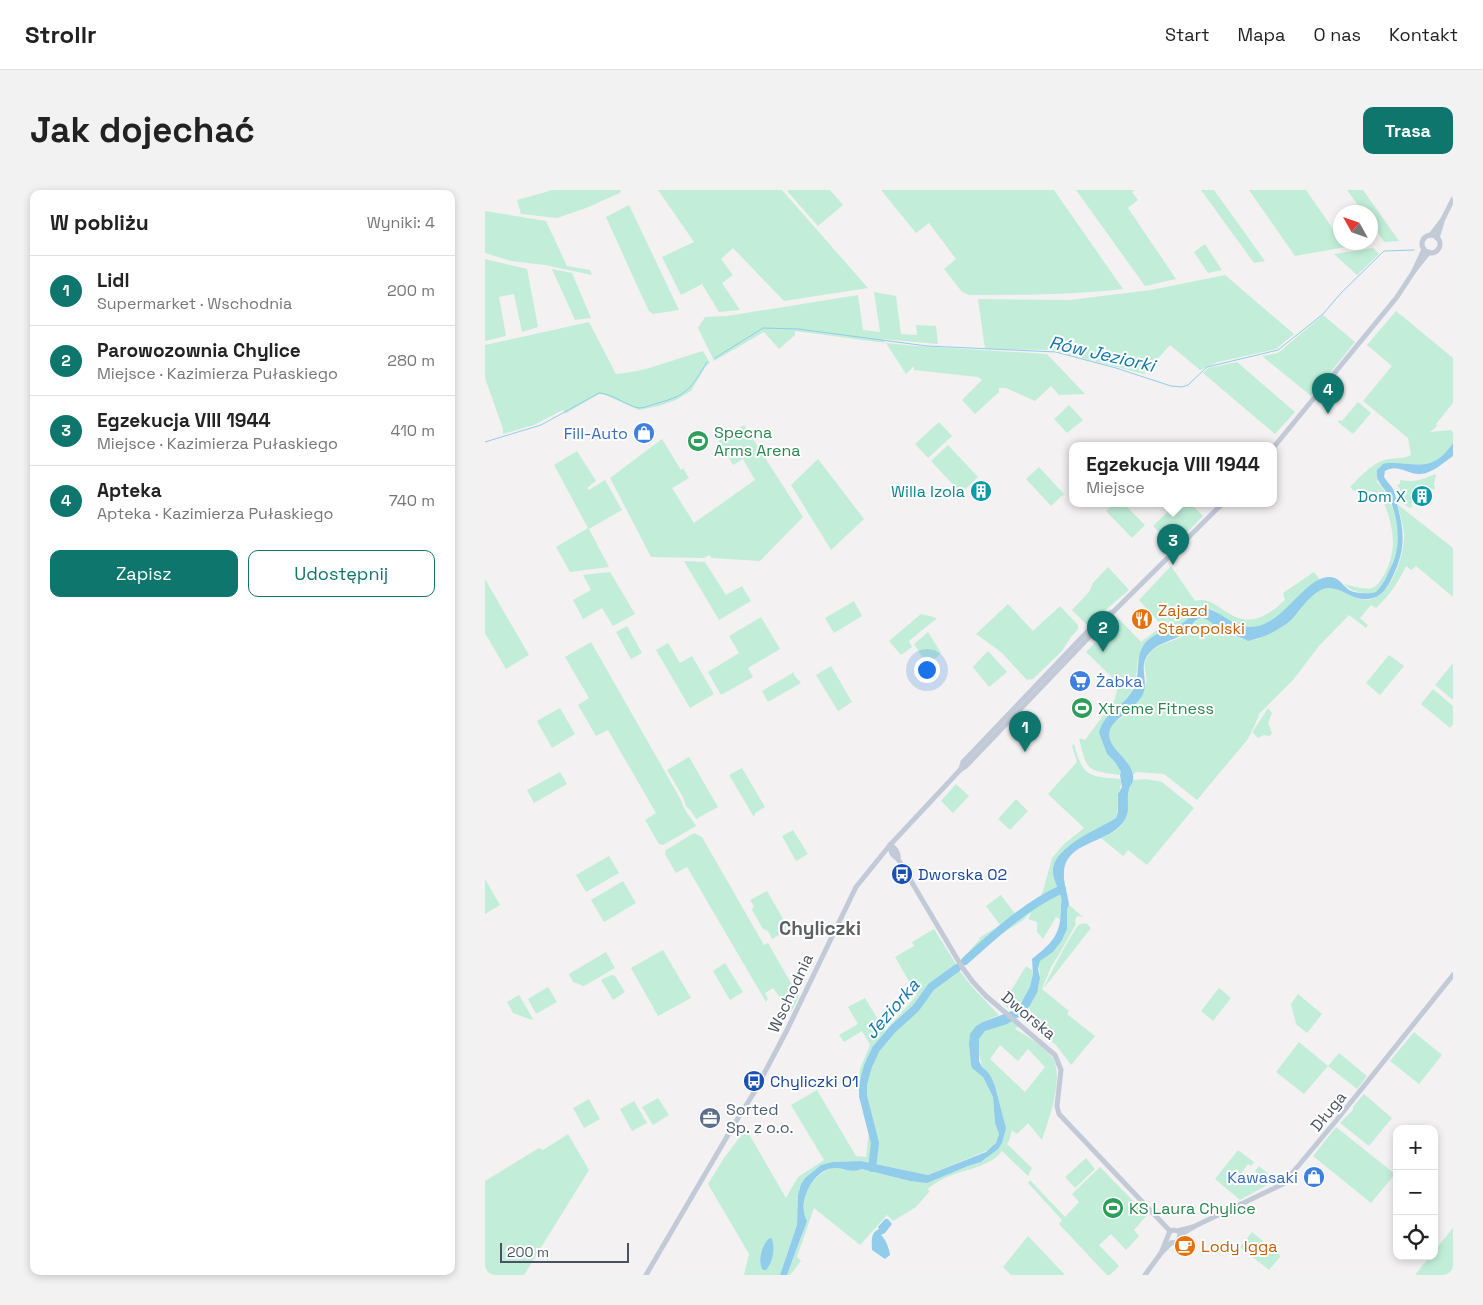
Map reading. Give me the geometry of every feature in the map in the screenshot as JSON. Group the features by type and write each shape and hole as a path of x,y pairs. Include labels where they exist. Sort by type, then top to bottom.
{"main road":[{"path":"1434,236 1453,199"},
{"path":"1427,236 1434,236 1439,242 1439,247 1434,252 1426,251 1422,241 1427,236"},
{"path":"1277,443 1387,311 1426,251"},
{"name":"Wschodnia","path":"646,1275 767,1071 852,893 863,878 889,845 966,766 1032,692 1219,507"},
{"name":"Dworska","path":"889,845 895,848 898,859 962,967 980,989 1051,1049 1060,1063 1061,1073 1057,1106 1059,1114 1170,1231"},
{"name":"Długa","path":"1179,1233 1188,1227 1193,1227 1283,1184 1453,976"},
{"path":"1174,1230 1179,1233 1178,1242 1169,1241 1167,1235 1170,1231 1174,1230"},
{"path":"1145,1275 1169,1241"}],"green space":[{"path":"553,190 621,191 586,208 557,218 521,214 517,200"},
{"path":"658,190 782,190 868,288 784,301 733,248 721,259 733,275 722,283 740,310 719,312 702,284 681,295 662,257 694,242"},
{"path":"830,190 843,205 818,226 787,191"},
{"path":"881,190 1054,190 1123,289 1066,294 969,295 962,292 944,269 956,259 929,223 916,233"},
{"path":"1076,190 1135,190 1132,192 1138,200 1128,208 1176,279 1145,286"},
{"path":"1201,190 1214,190 1265,261 1254,263"},
{"path":"1249,190 1306,190 1333,229 1333,249 1295,256"},
{"path":"1347,190 1363,190 1374,205 1358,205"},
{"path":"629,205 679,310 653,314 649,311 606,217"},
{"path":"485,211 546,221 567,266 590,270 592,275 545,265 511,261 485,253"},
{"path":"1378,211 1399,241 1384,242 1378,233"},
{"path":"1205,244 1222,270 1208,273 1194,252"},
{"path":"1375,250 1379,254 1357,275 1334,254"},
{"path":"485,259 527,269 538,327 522,332 514,294 499,297 506,336 485,341"},
{"path":"552,269 572,273 591,318 575,320"},
{"path":"1225,275 1294,334 1276,349 1218,362 1200,370 1170,345 1144,374 1051,350 985,349 978,299 1070,300 1151,290"},
{"path":"874,292 896,296 901,334 917,335 916,325 936,326 938,344 882,339 886,343 795,331 795,335 779,349 764,332 714,361 698,328 705,317 727,316 858,295 863,330 880,332"},
{"path":"1396,311 1453,358 1453,403 1436,424 1437,426 1430,432 1451,430 1453,432 1453,443 1445,453 1431,463 1387,463 1377,482 1386,494 1396,519 1398,536 1396,555 1382,586 1376,592 1363,593 1354,591 1344,584 1359,588 1374,587 1384,575 1389,565 1392,555 1393,536 1389,516 1381,496 1379,497 1373,492 1364,493 1359,489 1354,491 1350,487 1365,472 1379,462 1411,455 1408,438 1363,401 1392,366 1367,345"},
{"path":"1323,315 1355,342 1311,396 1262,356 1278,353"},
{"path":"589,322 616,374 649,368 703,351 710,363 706,366 691,391 676,400 659,406 639,410 599,394 565,414 563,410 534,425 503,434 503,429 485,378 485,345"},
{"path":"886,343 1047,354 1085,394 1059,395 1051,386 1035,401 1006,388 999,388 999,392 975,414 962,400 982,380 978,377 914,370 914,366 906,374"},
{"path":"1237,362 1295,412 1275,434 1203,373 1208,368"},
{"path":"1358,402 1371,413 1353,434 1338,422 1339,420 1342,421"},
{"path":"1069,405 1083,420 1067,433 1054,419"},
{"path":"939,422 952,436 928,458 915,444"},
{"path":"744,425 803,517 760,561 712,558 709,555 704,558 651,557 610,478 662,439 681,470 683,468 689,478 672,488 694,523 755,480 743,459 733,465 719,440"},
{"path":"948,445 978,477 961,493 931,461"},
{"path":"577,451 596,481 587,488 589,490 605,480 622,510 589,529 609,567 570,572 556,547 588,528 554,465"},
{"path":"818,459 864,519 831,550 791,485"},
{"path":"1039,467 1064,494 1051,506 1026,479"},
{"path":"1435,474 1435,489 1431,489 1426,485 1419,490 1414,489 1414,492 1417,494 1411,504 1413,506 1410,508 1407,506 1397,485 1400,484 1400,480 1414,481"},
{"path":"1397,504 1453,548 1453,597 1416,566 1411,570 1406,566 1385,599 1376,608 1371,605 1360,618 1368,625 1366,628 1349,615 1319,646 1293,680 1258,715 1248,739 1197,800 1164,774 1136,772 1132,776 1128,764 1114,748 1109,735 1116,721 1131,710 1144,690 1146,683 1145,662 1149,654 1159,646 1184,636 1196,621 1201,618 1209,620 1220,630 1229,634 1242,639 1254,640 1283,627 1309,599 1323,589 1333,588 1365,600 1374,598 1389,585 1395,574 1402,552 1404,534"},
{"path":"1111,507 1127,507 1145,525 1132,538 1106,511"},
{"path":"1173,507 1194,507 1203,516 1175,545 1172,545 1153,526"},
{"path":"684,561 705,562 726,595 742,586 751,601 719,620"},
{"path":"1171,566 1195,601 1205,600 1242,619 1254,619 1268,613 1285,600 1283,593 1314,572 1320,580 1309,587 1280,615 1258,627 1245,627 1231,623 1212,609 1194,612 1184,623 1165,630 1138,659 1135,685 1128,698 1099,733 1107,754 1121,772 1120,775 1095,770 1090,767 1084,757 1079,738 1085,740 1114,701 1119,684 1086,652 1119,619 1141,642 1162,626 1139,600"},
{"path":"1108,567 1129,590 1090,623 1086,624 1072,610"},
{"path":"610,572 635,614 613,626 602,608 583,619 573,600 591,590 583,575"},
{"path":"485,579 529,655 506,669 485,633"},
{"path":"854,601 862,616 834,633 825,618"},
{"path":"1008,604 1033,631 1060,606 1078,625 1078,629 1062,651 1033,679 1027,680 1001,652 976,634"},
{"path":"921,614 937,618 909,641 912,647 901,655 889,641"},
{"path":"761,617 780,649 748,668 753,677 721,695 708,672 739,653 729,636"},
{"path":"627,626 642,653 631,659 616,632"},
{"path":"928,632 941,653 928,666 914,644"},
{"path":"591,642 685,810 696,826 663,845 659,844 645,820 656,813 608,730 596,736 578,705 589,698 565,657"},
{"path":"668,643 680,663 692,656 714,694 690,708 656,650"},
{"path":"988,651 1007,672 989,687 973,667"},
{"path":"1389,655 1404,666 1380,695 1366,683"},
{"path":"1453,663 1453,700 1435,685"},
{"path":"831,666 852,702 838,711 816,675"},
{"path":"794,672 794,675 801,683 768,702 762,691"},
{"path":"1433,689 1453,706 1453,724 1450,728 1421,704"},
{"path":"560,708 575,734 552,748 537,721"},
{"path":"1268,708 1272,713 1268,723 1272,733 1270,736 1264,735 1258,738 1253,731"},
{"path":"1074,744 1080,763 1088,773 1101,777 1120,779 1121,786 1116,818 1067,848 1058,890 1062,908 1061,920 1056,917 1043,939 1037,932 1037,922 1028,919 1030,913 1022,921 993,939 966,965 962,959 979,938 1000,925 986,906 1001,895 1016,915 1042,896 1052,858 1064,844 1084,828 1048,794 1077,762 1072,746"},
{"path":"689,757 718,807 696,819 686,806 683,797 667,770"},
{"path":"742,768 765,807 755,813 754,817 729,775"},
{"path":"560,772 567,784 534,803 527,790"},
{"path":"1146,779 1162,782 1194,808 1147,865 1128,850 1123,856 1101,838 1113,833 1124,821 1127,798 1133,780"},
{"path":"956,784 969,796 953,813 941,801"},
{"path":"1016,799 1028,811 1010,830 998,819"},
{"path":"793,830 808,854 796,861 782,836"},
{"path":"694,833 702,837 764,945 768,943 799,997 791,1012 773,988 765,993 768,999 766,1002 687,867 676,873 665,854 666,850"},
{"path":"609,856 619,873 586,892 576,875"},
{"path":"485,879 500,905 485,914"},
{"path":"623,881 636,903 604,922 591,900"},
{"path":"767,891 789,929 772,939 768,931 763,929 752,910 754,906 750,900"},
{"path":"1069,905 1083,917 1077,916 1076,924 1051,967 1042,989 1069,1011 1067,1014 1095,1036 1071,1065 1056,1045 1034,1028 1034,1020 1029,1007 1035,997 1040,977 1040,961 1053,952 1067,926 1067,909"},
{"path":"1086,923 1091,928 1044,988 1076,928 1080,924"},
{"path":"934,929 959,970 999,1015 983,1022 971,1064 983,1077 993,1097 995,1123 999,1134 996,1143 991,1149 928,1175 862,1161 832,1162 821,1165 805,1178 801,1184 798,1195 797,1225 780,1275 744,1275 749,1254 708,1184 724,1158 746,1129 786,1198 798,1177 824,1160 791,1105 817,1090 856,1156 866,1157 869,1132 859,1094 863,1080 859,1078 860,1069 870,1045 862,1031 844,1042 839,1035 858,1024 848,1007 865,998 885,1031 917,995 895,957 914,946 912,942"},
{"path":"663,950 691,998 658,1016 631,968"},
{"path":"606,952 615,968 584,986 573,982 569,974"},
{"path":"725,963 743,992 730,1000 713,971"},
{"path":"1026,966 1032,970 1032,982 1028,993 1012,1011 1003,1004"},
{"path":"611,975 615,976 625,992 613,1000 601,980"},
{"path":"548,987 557,1002 536,1014 528,999"},
{"path":"1219,988 1231,998 1213,1021 1201,1011"},
{"path":"1298,994 1322,1014 1307,1033 1296,1024 1291,1004"},
{"path":"519,995 532,1020 513,1013 507,1002"},
{"path":"1011,1021 1018,1026 1015,1029 1048,1053 1056,1065 1055,1098 1042,1140 1028,1123 1017,1134 1012,1130 1007,1144 1032,1168 1028,1176 1002,1151 986,1164 949,1176 936,1183 927,1189 930,1191 916,1207 893,1221 887,1215 860,1245 814,1208 797,1257 801,1261 790,1275 787,1275 801,1238 805,1218 803,1214 805,1194 813,1182 825,1171 834,1168 850,1171 862,1169 910,1181 927,1182 987,1158 1006,1128 995,1086 987,1071 982,1067 978,1049 979,1039 985,1031","holes":["1000,1045 1018,1061 1028,1049 1045,1067 1025,1092 990,1059"]},
{"path":"1414,1032 1442,1055 1419,1084 1390,1061"},
{"path":"1299,1042 1328,1066 1304,1094 1276,1072"},
{"path":"1339,1053 1367,1076 1357,1089 1328,1066"},
{"path":"1364,1094 1392,1118 1369,1146 1340,1123 1353,1110 1353,1107"},
{"path":"658,1098 669,1115 653,1125 642,1107"},
{"path":"589,1099 600,1119 584,1128 573,1108"},
{"path":"634,1101 647,1123 632,1131 620,1109"},
{"path":"1336,1127 1393,1172 1393,1176 1371,1203 1313,1156"},
{"path":"568,1134 589,1170 524,1275 485,1275 485,1181 539,1148 543,1150"},
{"path":"1238,1150 1254,1162 1251,1166 1248,1164 1240,1175 1250,1184 1259,1174 1255,1171 1259,1166 1276,1180 1240,1200 1215,1179"},
{"path":"1086,1158 1095,1169 1075,1188 1065,1177"},
{"path":"1100,1167 1147,1215 1134,1230 1139,1236 1126,1250 1111,1234 1099,1245 1119,1266 1110,1275 1107,1275 1059,1224 1062,1220 1028,1183 1030,1180 1065,1217 1079,1202 1072,1194"},
{"path":"1453,1228 1453,1275 1415,1275 1427,1260 1438,1260 1438,1246"},
{"path":"1252,1232 1281,1256 1269,1270 1240,1247"},
{"path":"1028,1236 1065,1275 1011,1275 1003,1267"}],"water":[{"path":"1453,443 1453,456 1430,472 1416,474 1394,468 1385,471 1384,477 1395,496 1402,527 1403,543 1392,578 1380,595 1362,599 1333,588 1321,590 1309,599 1283,627 1266,636 1248,641 1223,632 1209,621 1201,618 1196,620 1185,633 1157,646 1148,654 1144,664 1145,685 1143,694 1116,721 1110,730 1109,736 1113,746 1128,764 1133,776 1128,793 1126,817 1120,826 1112,832 1082,847 1073,853 1067,861 1064,876 1069,905 1067,909 1067,929 1053,952 1040,961 1038,969 1040,978 1037,993 1029,1007 1019,1017 1007,1024 985,1031 979,1039 979,1061 995,1086 1006,1128 1002,1143 998,1149 981,1162 927,1183 910,1181 862,1169 850,1171 834,1168 819,1174 813,1180 805,1197 804,1214 807,1221 787,1275 780,1275 797,1225 798,1195 801,1184 805,1178 821,1165 832,1162 861,1161 928,1175 986,1152 996,1143 999,1134 995,1123 993,1097 983,1077 972,1068 969,1044 970,1034 976,1026 1012,1011 1020,1005 1030,987 1033,974 1032,959 1054,938 1061,917 1060,892 1053,874 1056,860 1076,841 1116,818 1118,794 1122,787 1121,772 1107,754 1099,733 1105,720 1130,695 1134,688 1140,652 1147,641 1181,624 1198,608 1214,611 1241,625 1249,627 1258,626 1278,616 1312,584 1330,577 1336,578 1349,590 1355,592 1376,592 1381,587 1394,560 1398,542 1395,515 1387,494 1377,478 1377,470 1387,463 1431,463 1445,453"},
{"path":"885,1219 888,1219 892,1224 881,1235 887,1244 890,1255 885,1259 872,1250 872,1237"},
{"path":"770,1238 773,1243 773,1255 766,1270 763,1270 760,1262 761,1253 767,1240"}],"waterway":[{"name":"Rów Jeziorki","path":"715,358 763,328 798,329 927,346 1056,352 1116,368 1171,386 1182,387 1188,385 1207,367 1278,350 1323,314 1341,293 1384,251 1414,250"},
{"name":"Rów Jeziorki","path":"485,442 541,425 599,393 609,395 639,408 668,400 688,389 707,362"},
{"name":"Jeziorka","path":"965,961 1023,912 1062,889"},
{"name":"Jeziorka","path":"872,1168 875,1143 863,1096 863,1084 868,1066 876,1049 893,1029 916,1008 931,987 957,968"},
{"path":"1027,1007 1032,1020"}],"place":[{"name":"Apteka","path":"1328,414"},
{"name":"Fill-Auto","path":"644,433"},
{"name":"Specna Arms Arena","path":"698,441"},
{"name":"Willa Izola","path":"981,491"},
{"name":"Dom X","path":"1422,496"},
{"name":"Egzekucja VIII 1944","path":"1173,565"},
{"name":"Zajazd Staropolski","path":"1142,619"},
{"name":"Parowozownia Chylice","path":"1103,652"},
{"name":"Żabka","path":"1080,681"},
{"name":"Xtreme Fitness","path":"1082,708"},
{"name":"Lidl","path":"1025,752"},
{"name":"Dworska 02","path":"902,874"},
{"name":"Chyliczki 01","path":"754,1081"},
{"name":"Sorted Sp. z o.o.","path":"710,1118"},
{"name":"Kawasaki","path":"1314,1177"},
{"name":"KS Laura Chylice","path":"1113,1208"},
{"name":"Lody Igga","path":"1185,1246"}],"district":[{"name":"Chyliczki","path":"820,928"}]}
